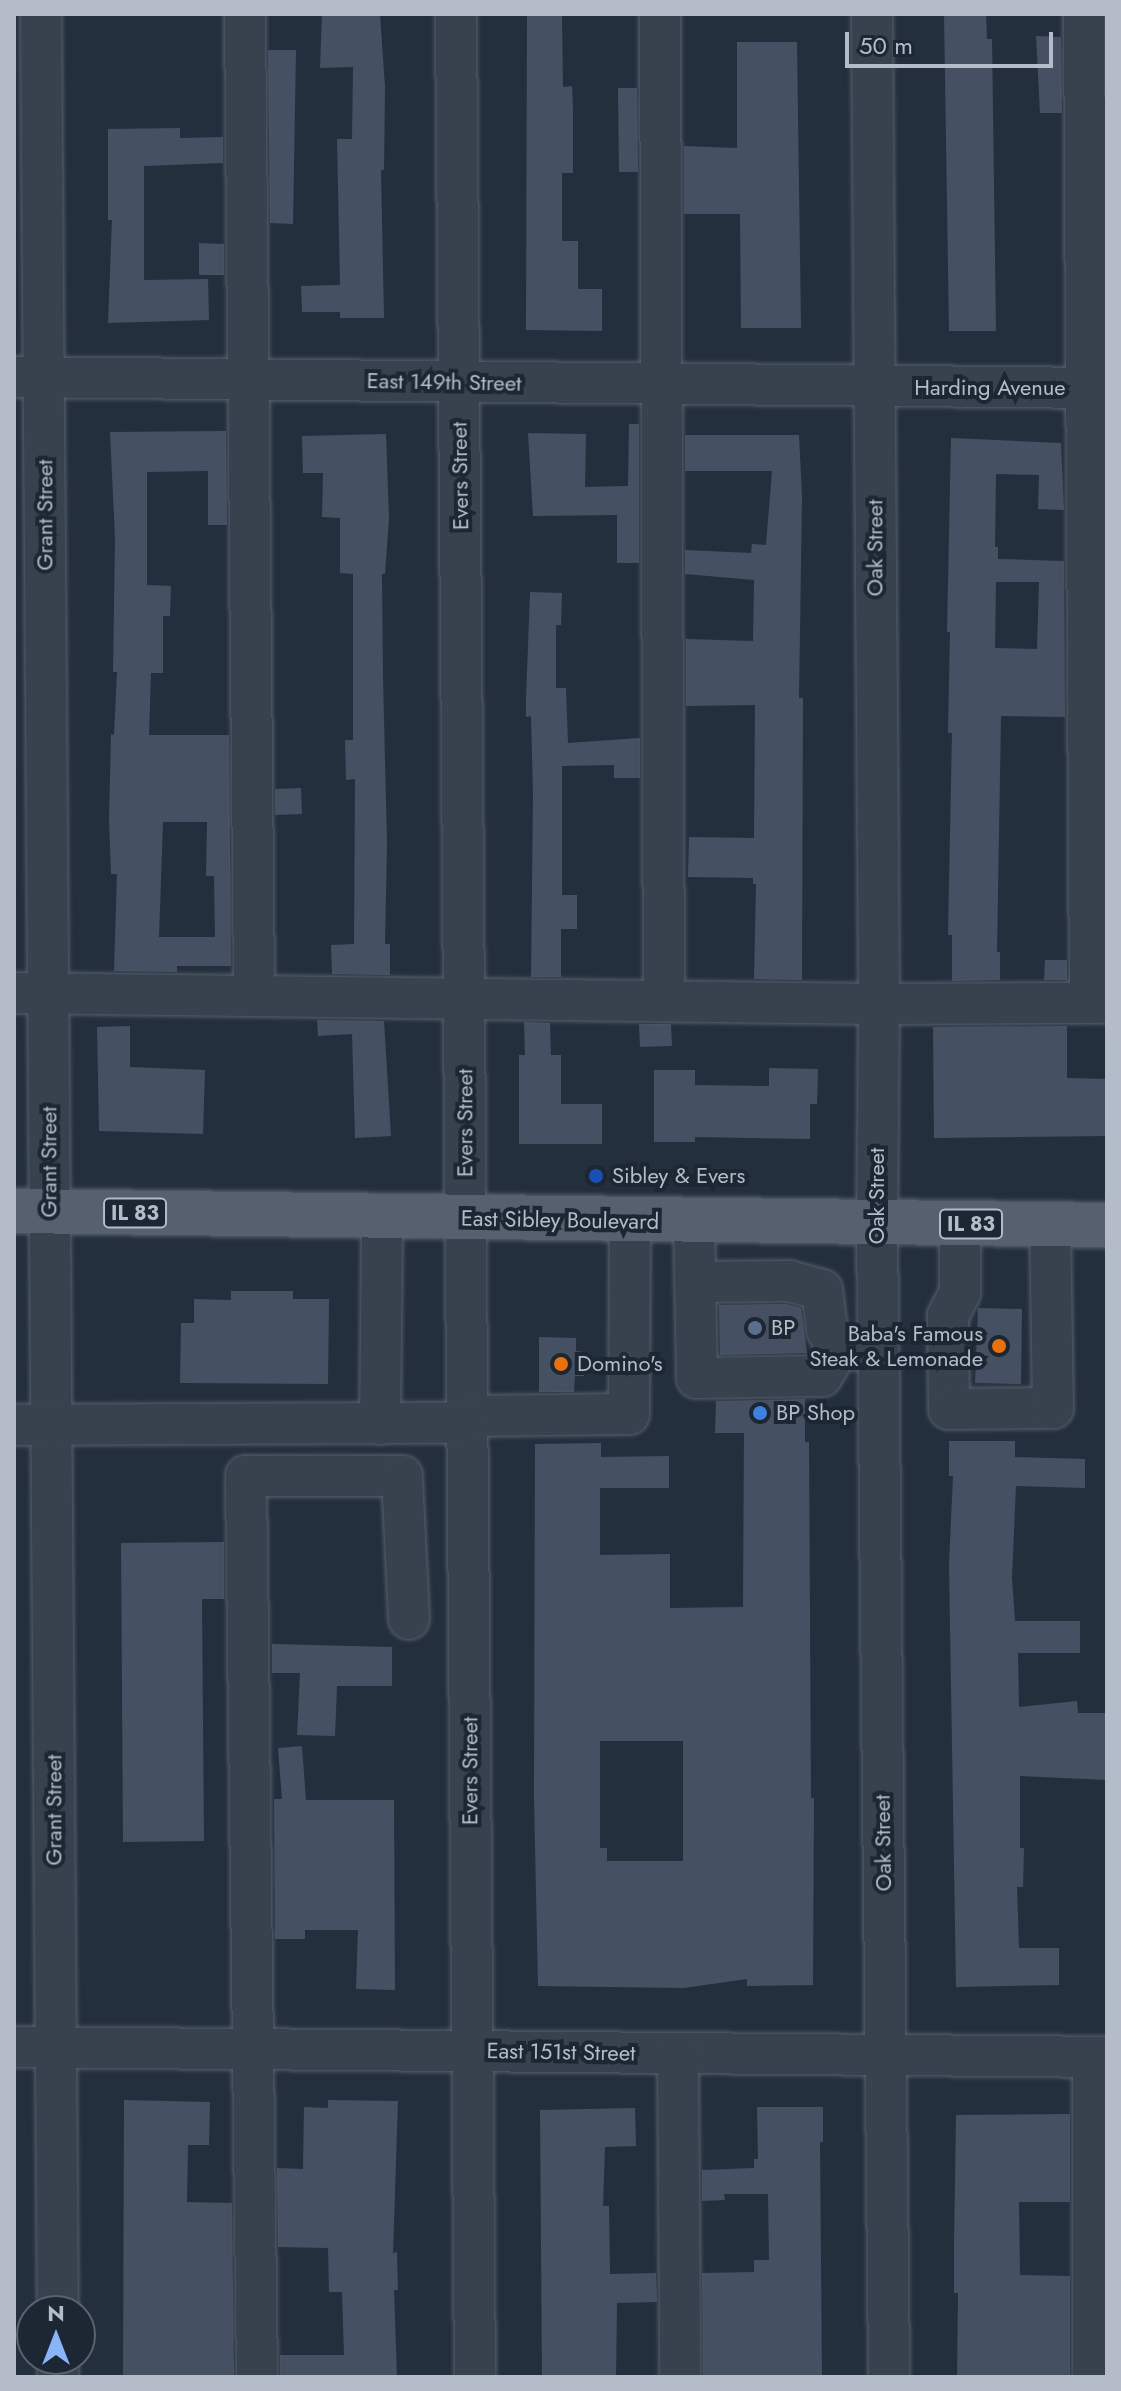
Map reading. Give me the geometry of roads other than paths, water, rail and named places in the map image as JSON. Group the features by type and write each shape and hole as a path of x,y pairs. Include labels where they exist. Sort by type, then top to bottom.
{"main road":[{"name":"East Sibley Boulevard","path":"32,1212 1107,1225"}],"street":[{"name":"Grant Street","path":"41,14 29,377 33,1424 56,2047 58,2295"},
{"path":"245,14 254,995"},
{"name":"Evers Street","path":"456,14 475,2377"},
{"path":"660,14 664,999"},
{"name":"Oak Street","path":"872,14 879,1004 877,1224 889,2377"},
{"path":"31,1011 254,995 879,1004 1098,1002 1096,388 1084,14"},
{"name":"East 149th Street","path":"29,377 873,387"},
{"name":"Harding Avenue","path":"873,387 1096,388"},
{"path":"380,1424 382,1217"},
{"path":"33,1424 380,1424 629,1414 630,1221"},
{"path":"694,1221 697,1378 822,1376 838,1349"},
{"path":"960,1224 960,1293 948,1316 949,1409 1053,1408 1050,1225"},
{"path":"696,1282 789,1281 822,1290 827,1330 838,1349"},
{"path":"838,1349 878,1350"},
{"path":"257,2377 246,1476 402,1476 409,1619"},
{"name":"East 151st Street","path":"14,2047 1100,2057"},
{"path":"678,2053 680,2377"},
{"path":"1093,2377 1100,2057"}],"place":[{"name":"Sibley & Evers","path":"596,1176"},
{"name":"BP","path":"755,1328"},
{"name":"Baba's Famous Steak & Lemonade","path":"999,1346"},
{"name":"Domino's","path":"561,1364"},
{"name":"BP Shop","path":"760,1413"}]}
